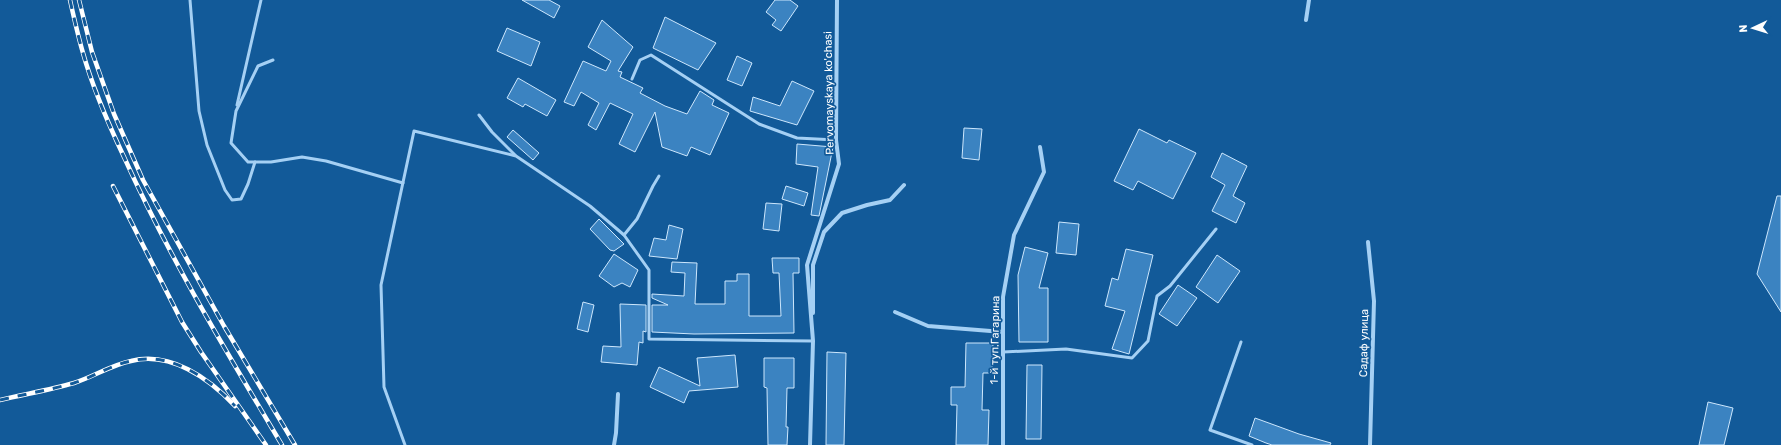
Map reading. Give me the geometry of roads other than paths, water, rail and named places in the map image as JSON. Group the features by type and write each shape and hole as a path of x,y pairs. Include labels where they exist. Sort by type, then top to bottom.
{"street":[{"name":"Pervomayskaya ko'chasi","path":"810,445 812,341 807,265 839,164 836,140 837,0"},
{"path":"1306,20 1309,0"},
{"name":"1-й туп.Гагарина","path":"1003,445 1003,297 1014,235 1044,172 1040,147"},
{"path":"812,341 813,265 824,232 842,213 867,204 890,200 904,185"},
{"name":"Садаф улица","path":"1368,242 1374,301 1370,445"},
{"path":"895,312 928,326 1003,332"},
{"path":"614,445 618,394"}],"lane":[{"path":"190,0 199,111 207,145 225,190 232,200 240,199 248,184 255,162"},
{"path":"261,0 230,143 248,162 272,162 302,157 403,183"},
{"path":"632,79 640,60 650,55 759,124 797,138 836,140"},
{"path":"236,111 258,66 273,60"},
{"path":"479,115 492,132 516,156 590,206 624,235 649,270 649,339 812,341"},
{"path":"405,445 384,387 381,285 414,131 516,156"},
{"path":"624,235 637,219 659,176"},
{"path":"1003,352 1066,349 1132,358 1148,341 1157,296 1170,286 1216,229"},
{"path":"1241,342 1210,430 1252,445"}],"railway":[{"path":"70,0 81,47 96,93 141,194 199,303 282,445"},
{"path":"79,0 92,52 114,114 143,180 224,326 295,445"},
{"path":"113,186 182,322 201,352 266,445"},
{"path":"0,400 74,383 116,365 146,359 174,363 188,369 213,386 235,406"}]}
